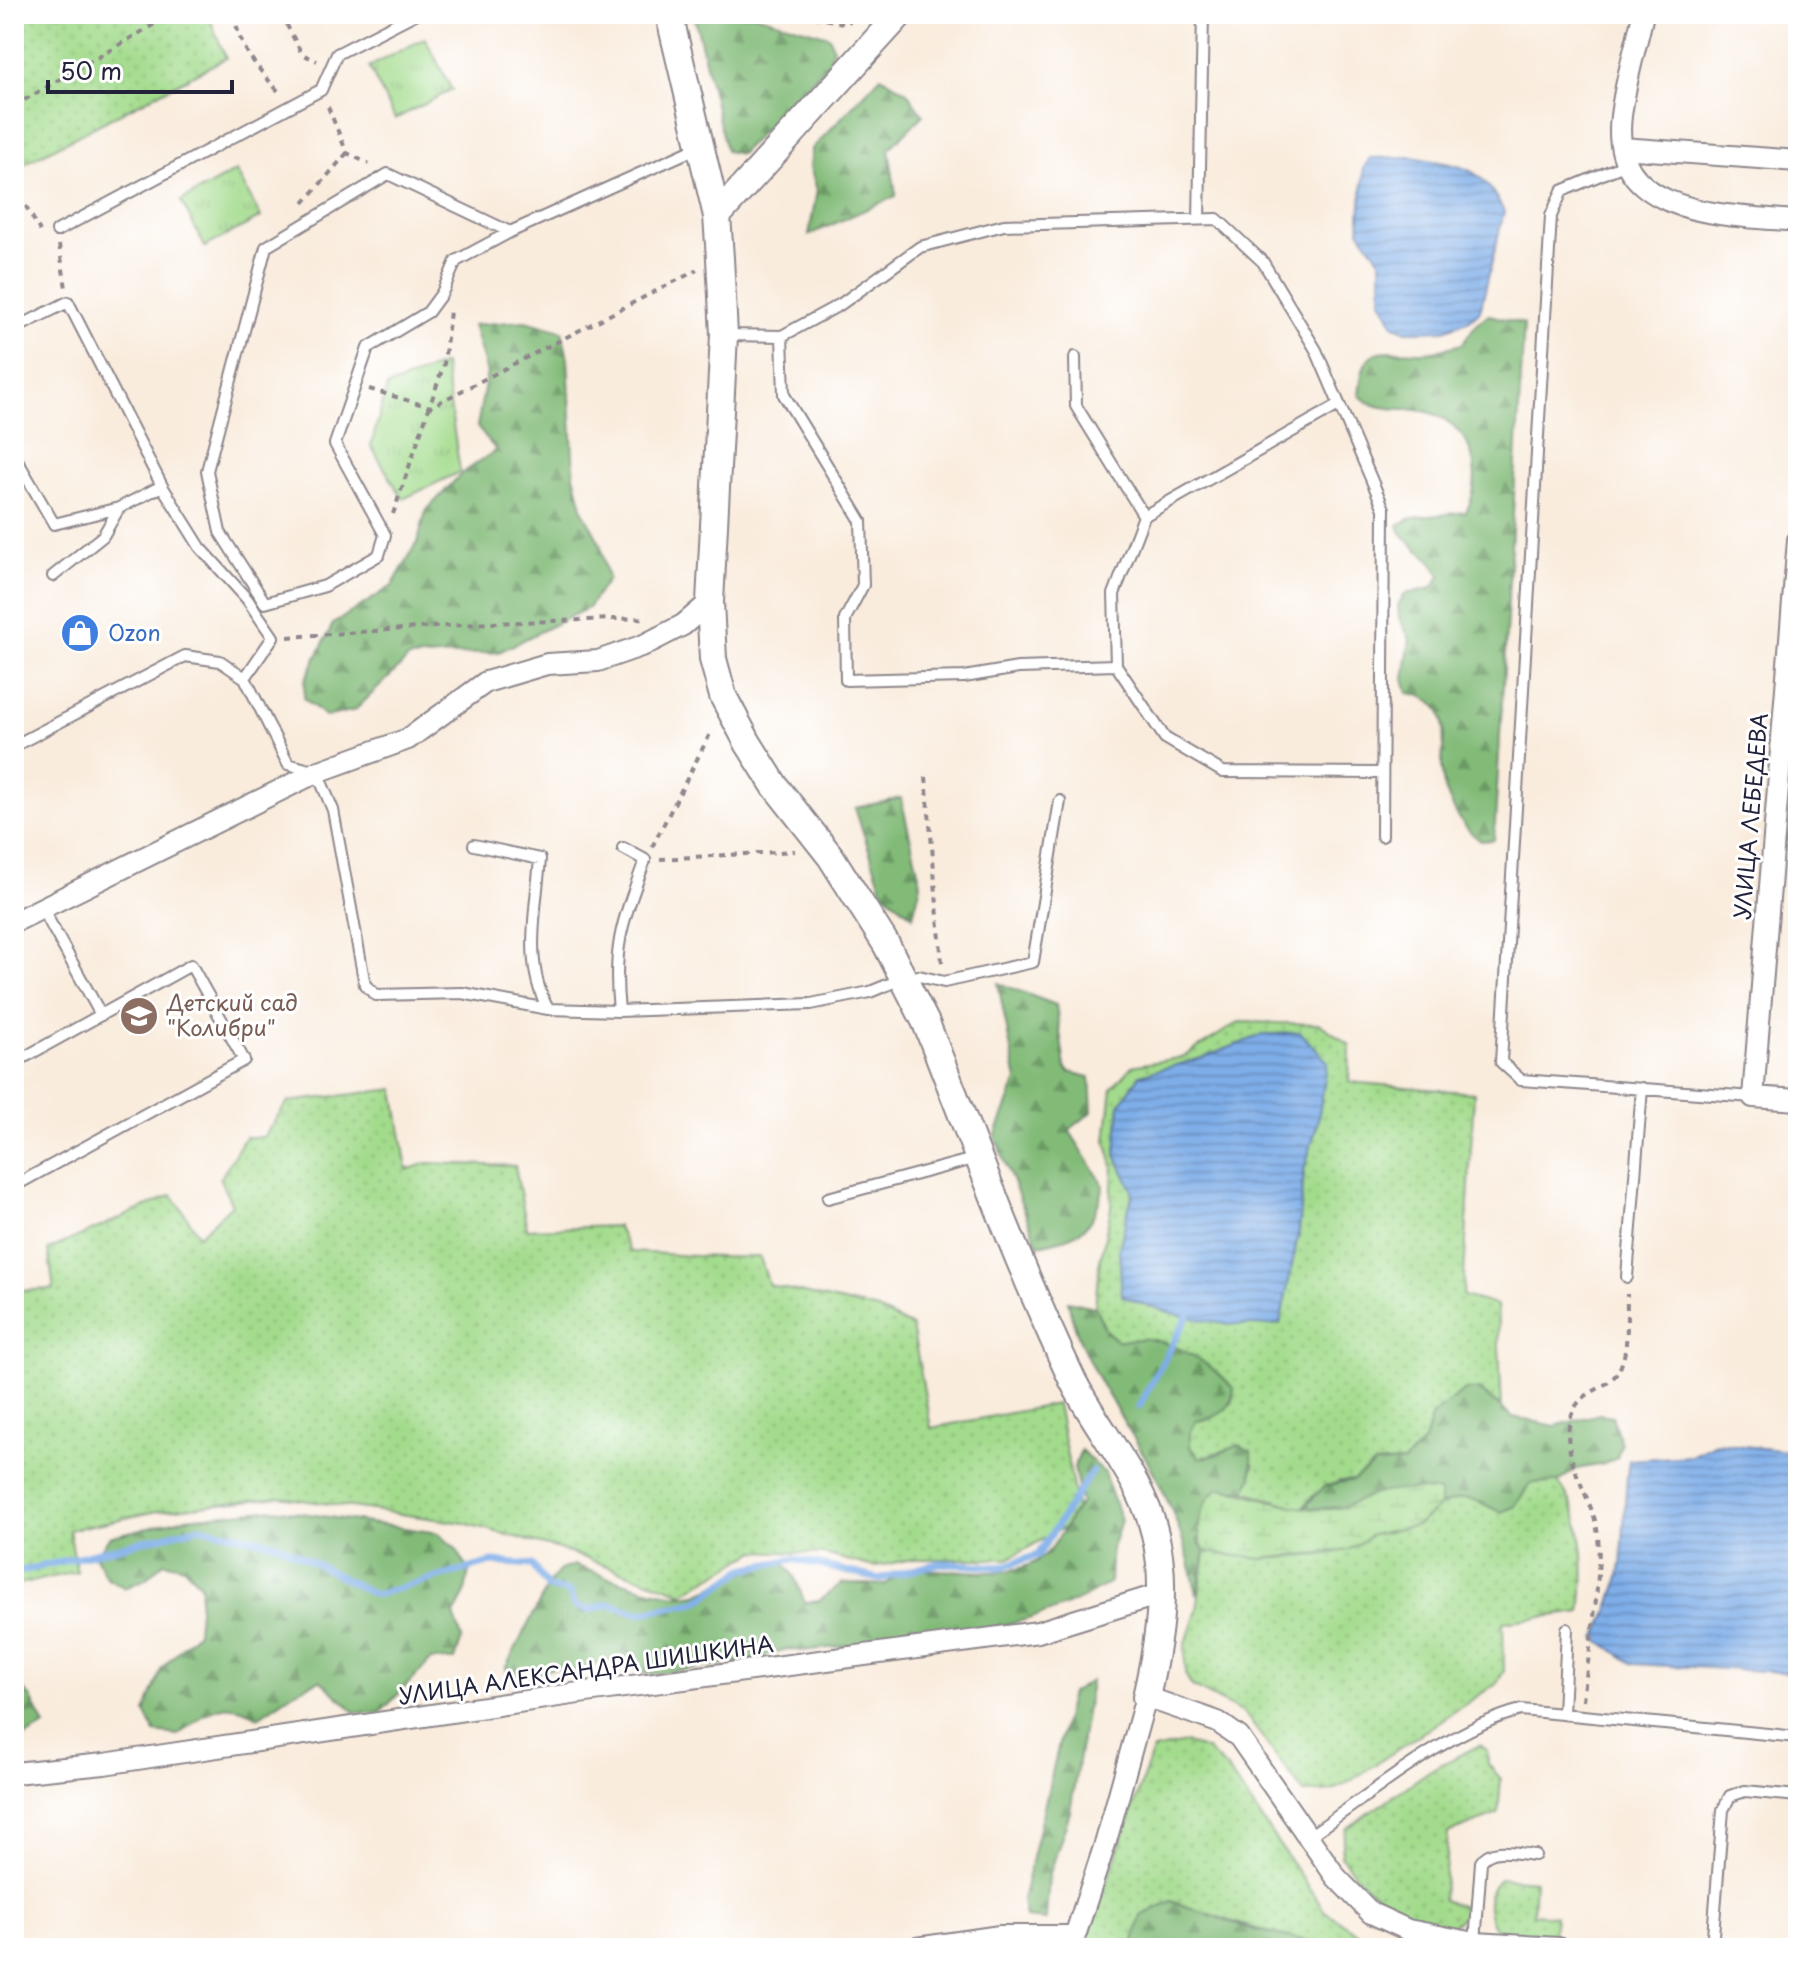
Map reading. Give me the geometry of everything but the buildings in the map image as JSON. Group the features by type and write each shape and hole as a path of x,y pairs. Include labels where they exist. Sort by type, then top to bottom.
{"street":[{"path":"669,14 717,216 724,335 710,602 713,659 723,696 775,786 825,849 904,978 926,1023 1073,1380 1141,1495 1155,1533 1160,1594 1158,1629 1146,1697 1073,1942 1000,1936 917,1948"},
{"path":"717,216 900,14"},
{"path":"1643,14 1621,117 1626,156 1638,182 1658,199 1686,208 1798,221"},
{"path":"1626,156 1798,161"},
{"name":"УЛИЦА ЛЕБЕДЕВА","path":"1753,1097 1798,540"},
{"path":"14,922 317,772 408,739 486,682 547,664 598,661 644,645 683,625 710,602"},
{"path":"1753,1097 1798,1100"},
{"name":"УЛИЦА АЛЕКСАНДРА ШИШКИНА","path":"14,1773 104,1764 579,1693 1038,1632 1160,1594"},
{"path":"1146,1697 1218,1722 1239,1737 1336,1877 1371,1913 1408,1930 1475,1943 1555,1948"}],"lane":[{"path":"57,231 321,90 337,54 415,14"},
{"path":"1199,219 1203,14"},
{"path":"247,599 265,603 325,586 379,555 385,535 335,444 368,348 428,312 442,293 456,261 510,232 699,147"},
{"path":"1626,156 1562,191 1551,216 1501,1062 1521,1080 1753,1097"},
{"path":"265,603 220,532 207,471 266,247 388,174 510,232"},
{"path":"724,335 782,336 841,304 920,247 1004,225 1217,219 1263,262 1316,350 1337,406 1384,509 1382,836"},
{"path":"14,329 68,302 162,486 200,547 247,599 273,637 245,678"},
{"path":"782,336 784,395 861,521 863,585 845,619 846,680 964,677 1018,668 1116,665"},
{"path":"1075,357 1076,406 1144,516"},
{"path":"1337,406 1144,516 1114,594 1116,665 1165,738 1223,772 1382,773"},
{"path":"14,461 17,460 54,524 119,508 162,486"},
{"path":"53,576 103,536 119,508"},
{"path":"14,746 185,656 220,661 245,678 288,764 317,772 333,810 365,985 376,995 462,993 548,1009 619,1011 811,1004 870,992 904,978 919,976 944,982 1033,962 1060,801"},
{"path":"474,845 540,859 532,956 535,986 548,1009"},
{"path":"619,1011 615,978 618,933 645,860 623,848"},
{"path":"42,908 101,1015"},
{"path":"14,1063 191,965 244,1060 14,1186"},
{"path":"1627,1277 1642,1088"},
{"path":"828,1198 979,1158"},
{"path":"1563,1713 1567,1629"},
{"path":"1309,1836 1489,1718 1521,1710 1798,1737"},
{"path":"1712,1948 1723,1810 1730,1796 1745,1791 1798,1796"},
{"path":"1475,1943 1481,1862 1485,1855 1493,1852 1535,1855"}],"path":[{"path":"14,106 172,14"},
{"path":"235,14 235,27 246,53 291,106"},
{"path":"281,14 302,54 331,68"},
{"path":"802,14 846,24 858,14"},
{"path":"333,118 347,153"},
{"path":"14,185 41,232 57,231 68,302"},
{"path":"355,385 430,407 720,258"},
{"path":"385,535 444,364 451,306"},
{"path":"273,637 636,619 683,625"},
{"path":"645,860 712,733 715,703 723,696"},
{"path":"926,777 944,982"},
{"path":"645,860 825,849"},
{"path":"1582,1714 1597,1530 1569,1454 1571,1417 1581,1400 1594,1388 1614,1378 1623,1363 1627,1277"}],"green space":[{"path":"14,14 208,14 226,58 14,169"},
{"path":"694,14 752,14 829,36 833,47 829,63 740,154 726,151"},
{"path":"425,38 452,90 395,119 369,67"},
{"path":"881,76 907,92 923,115 889,149 896,196 809,235 817,190 810,167 812,149"},
{"path":"236,171 261,217 205,247 181,201"},
{"path":"1489,315 1524,324 1494,840 1481,841 1461,820 1446,791 1442,772 1444,733 1440,712 1434,703 1408,693 1404,678 1410,639 1399,618 1398,605 1405,594 1432,588 1440,576 1398,525 1412,518 1466,512 1474,483 1471,454 1457,429 1445,420 1422,411 1375,405 1359,395 1364,367 1373,354 1428,352 1462,344 1478,322"},
{"path":"525,321 562,331 568,359 574,475 583,511 600,543 608,579 588,608 499,652 409,658 355,710 326,717 304,698 305,680 333,624 392,586 418,541 426,511 460,475 496,450 477,427 487,373 473,325"},
{"path":"444,364 460,472 403,499 371,446 387,387"},
{"path":"901,798 921,884 913,916 883,892 855,808"},
{"path":"998,983 1056,1005 1065,1067 1069,1072 1090,1077 1092,1112 1069,1130 1104,1186 1095,1213 1083,1229 1065,1238 1038,1245 995,1137 1017,1080"},
{"path":"1239,1022 1320,1024 1350,1045 1349,1082 1474,1093 1463,1296 1497,1305 1502,1408 1479,1390 1454,1398 1432,1415 1424,1442 1404,1462 1375,1464 1353,1480 1339,1481 1313,1496 1302,1509 1245,1491 1254,1465 1239,1446 1199,1458 1190,1447 1190,1433 1196,1421 1210,1419 1232,1403 1234,1389 1206,1365 1184,1352 1144,1339 1117,1340 1106,1331 1095,1307 1099,1266 1111,1208 1113,1166 1106,1141 1112,1088 1132,1066 1183,1057","holes":["1202,1058 1317,1125 1304,1170 1299,1231 1279,1324 1119,1249 1133,1191 1116,1155 1120,1104 1140,1075"]},
{"path":"394,1089 407,1170 427,1163 515,1166 527,1229 617,1226 630,1252 760,1257 769,1285 878,1310 912,1327 931,1428 1057,1404 1079,1519 1008,1559 912,1559 874,1567 824,1554 756,1551 683,1593 562,1550 464,1523 280,1497 158,1511 69,1530 77,1572 14,1585 14,1291 54,1289 48,1250 172,1195 199,1235 232,1205 220,1179 245,1137 263,1137 288,1102"},
{"path":"1068,1301 1095,1307 1106,1331 1117,1340 1148,1339 1184,1351 1206,1364 1234,1389 1230,1403 1222,1412 1196,1421 1190,1433 1190,1447 1199,1458 1239,1445 1251,1451 1252,1478 1245,1491 1218,1488 1198,1540 1205,1552 1197,1595 1184,1544 1170,1507 1153,1470 1085,1353"},
{"path":"1465,1390 1479,1390 1513,1417 1555,1426 1599,1414 1612,1416 1621,1444 1617,1458 1604,1464 1576,1469 1558,1482 1531,1483 1514,1507 1501,1512 1471,1499 1459,1499 1440,1506 1439,1492 1384,1493 1344,1507 1302,1509 1325,1486 1353,1480 1375,1464 1404,1462 1424,1442 1432,1415"},
{"path":"1081,1450 1104,1473 1121,1521 1111,1551 1110,1582 1076,1601 1039,1616 961,1634 801,1651 787,1649 746,1662 645,1675 635,1666 608,1659 581,1671 553,1668 513,1681 505,1669 551,1580 560,1570 574,1565 656,1591 688,1595 750,1571 785,1564 794,1576 805,1603 819,1601 842,1583 885,1585 899,1574 914,1570 983,1572 1018,1569 1033,1563 1051,1549 1081,1503 1074,1467"},
{"path":"1558,1482 1579,1527 1583,1561 1581,1612 1503,1622 1504,1671 1497,1683 1346,1784 1332,1791 1304,1793 1244,1713 1192,1686 1185,1674 1185,1646 1197,1610 1205,1552 1262,1559 1348,1550 1372,1535 1417,1525 1440,1506 1460,1497 1476,1498 1487,1506 1514,1507 1531,1483"},
{"path":"1218,1488 1317,1509 1343,1507 1388,1492 1432,1491 1440,1492 1440,1506 1417,1525 1372,1535 1348,1550 1262,1559 1205,1552 1199,1535 1200,1518"},
{"path":"274,1509 438,1533 456,1549 469,1570 465,1593 454,1615 462,1638 455,1660 431,1660 380,1713 355,1712 320,1680 298,1690 258,1717 245,1710 224,1707 215,1709 178,1735 155,1732 145,1712 162,1668 197,1632 201,1586 185,1567 164,1562 146,1579 125,1588 106,1577 96,1557 109,1537 186,1518"},
{"path":"14,1678 31,1698 45,1726 14,1743"},
{"path":"1091,1681 1070,1812 1049,1876 1046,1920 1025,1918 1022,1900 1071,1693"},
{"path":"1185,1743 1207,1750 1227,1769 1325,1911 1379,1948 1299,1939 1171,1901 1141,1916 1132,1948 1084,1948 1153,1750"},
{"path":"1480,1745 1487,1750 1488,1764 1501,1779 1498,1814 1448,1833 1443,1900 1466,1908 1465,1915 1451,1926 1418,1919 1388,1903 1351,1869 1341,1856 1346,1829 1432,1769"},
{"path":"1500,1878 1535,1881 1533,1914 1555,1916 1553,1935 1496,1930 1488,1903 1491,1890"},
{"path":"1171,1901 1254,1930 1343,1948 1132,1948 1141,1916"}],"water":[{"path":"1412,157 1456,166 1477,175 1504,212 1480,311 1470,320 1445,330 1406,331 1394,325 1381,300 1381,261 1359,230 1364,167 1370,158"},
{"path":"1300,1032 1328,1062 1317,1125 1304,1170 1299,1231 1280,1324 1220,1323 1159,1309 1122,1296 1119,1249 1133,1192 1116,1155 1120,1104 1140,1075 1202,1058 1262,1035"},
{"path":"1716,1443 1798,1452 1798,1673 1634,1664 1596,1639 1619,1577 1629,1460 1691,1456"}],"waterway":[{"path":"1139,1406 1191,1310"},
{"path":"14,1573 200,1527 278,1544 375,1595 492,1562 532,1565 549,1588 570,1592 574,1605 588,1610 610,1604 638,1613 696,1602 744,1569 794,1559 879,1579 940,1563 1001,1567 1038,1555 1092,1471"}],"place":[{"name":"Ozon","path":"80,633"},
{"name":"Детский сад \"Колибри\"","path":"139,1016"}]}
